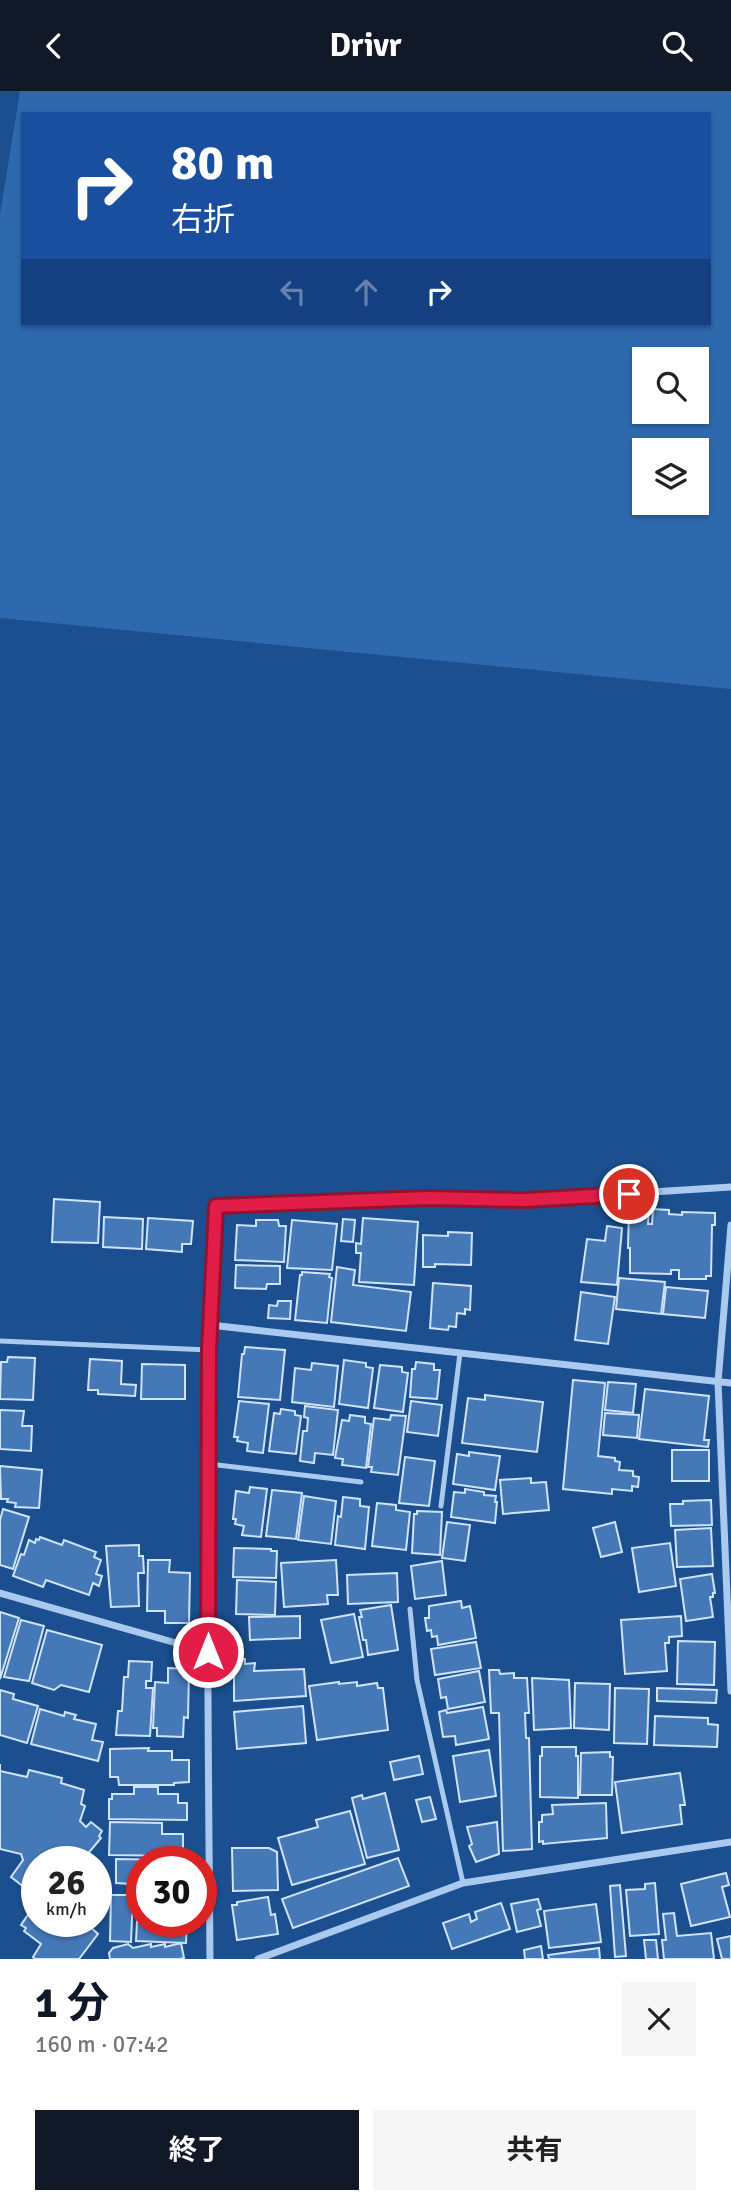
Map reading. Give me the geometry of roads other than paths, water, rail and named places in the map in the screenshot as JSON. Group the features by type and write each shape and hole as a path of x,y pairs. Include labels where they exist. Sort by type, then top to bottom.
{"street":[{"path":"210,1959 209,1350 216,1206 427,1198 526,1200 731,1187"},
{"path":"731,1225 718,1382 731,1692"},
{"path":"210,1325 731,1383"},
{"path":"0,1593 208,1652"},
{"path":"258,1959 463,1883 731,1842"}],"lane":[{"path":"0,1341 209,1350"},
{"path":"441,1506 460,1353"},
{"path":"209,1464 361,1482"},
{"path":"410,1609 417,1680 463,1883"}]}
